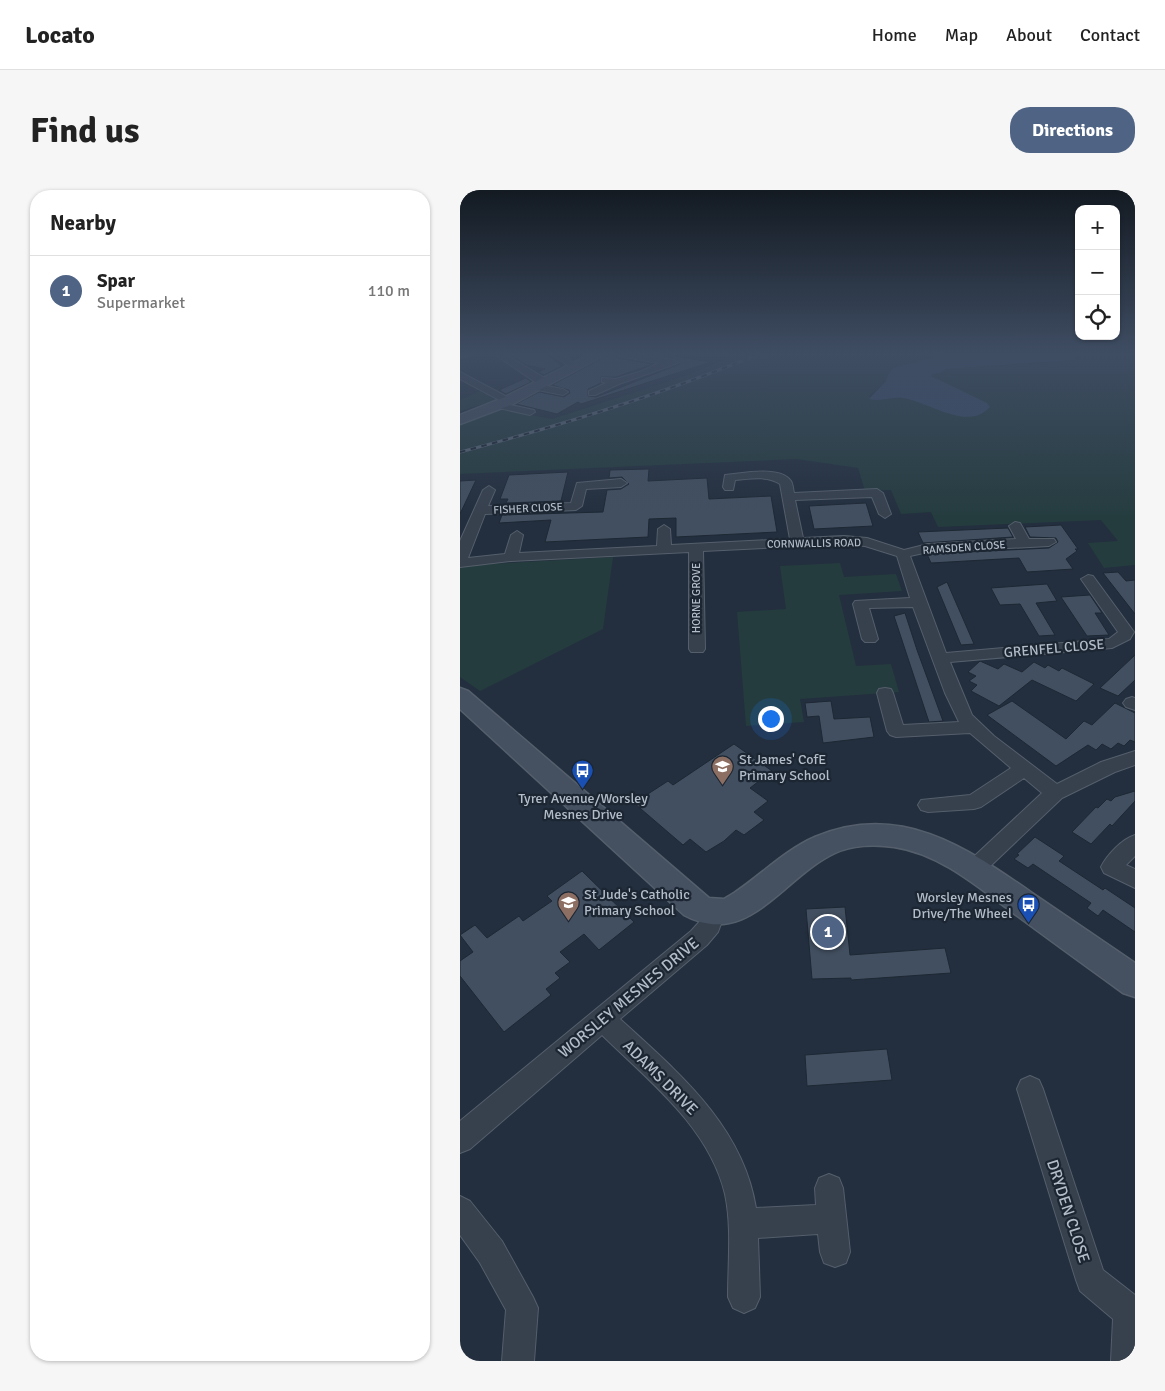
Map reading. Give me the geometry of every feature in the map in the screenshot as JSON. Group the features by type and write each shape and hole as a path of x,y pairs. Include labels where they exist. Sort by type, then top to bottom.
{"street":[{"path":"460,420 491,408"},
{"path":"517,408 530,412"},
{"path":"729,487 729,478 775,476 786,482 797,543"},
{"name":"FISHER CLOSE","path":"480,510 576,506 581,486 621,483"},
{"name":"FISHER CLOSE","path":"460,563 465,532 480,510 489,490"},
{"path":"789,497 877,493 885,514"},
{"name":"RAMSDEN CLOSE","path":"1015,526 1026,543"},
{"path":"664,530 664,549"},
{"path":"511,557 517,535"},
{"name":"CORNWALLIS ROAD","path":"460,563 511,557 856,541 877,545 903,554"},
{"name":"RAMSDEN CLOSE","path":"903,554 928,548 1049,542"},
{"name":"HORNE GROVE","path":"696,548 697,649"},
{"path":"903,554 919,602 960,708 973,727 1055,793"},
{"name":"GRENFEL CLOSE","path":"941,658 1119,641 1130,631 1088,578"},
{"path":"870,639 860,604 919,602"},
{"path":"885,693 896,732 973,727"},
{"path":"460,696 695,906 705,911 723,912 738,907 808,854 830,843 852,837 878,835 915,840 939,848 974,869 1135,982"},
{"path":"974,869 1055,793 1108,767 1135,758"},
{"path":"928,805 974,802 1025,768"},
{"path":"1135,843 1111,866 1135,879"},
{"name":"WORSLEY MESNES DRIVE","path":"460,1139 699,938 710,925 714,913"},
{"name":"ADAMS DRIVE","path":"602,1020 681,1094 704,1119 731,1169 739,1194 742,1224 744,1297"},
{"name":"DRYDEN CLOSE","path":"1030,1089 1091,1280 1132,1312"},
{"path":"829,1188 835,1252"},
{"path":"460,1211 491,1252 522,1308 518,1361"},
{"path":"742,1224 832,1218"},
{"path":"1127,1361 1132,1312"}],"green space":[{"path":"460,408 471,408 460,411"},
{"path":"587,408 937,408 957,415 954,408 1135,408 1135,565 1104,568 1088,543 1118,541 1101,520 938,527 931,512 901,514 891,490 865,491 858,468 797,459 460,474 460,424 498,409 552,419"},
{"path":"613,557 603,629 480,691 460,677 460,568 475,565"},
{"path":"840,563 844,577 896,574 902,591 839,595 856,666 891,664 899,692 800,699 804,722 746,726 737,612 786,609 780,566"}],"water":[{"path":"933,408 989,408 981,414 971,417 948,413"}],"building":[{"path":"531,408 568,408 557,414"},
{"path":"649,469 648,481 707,478 709,499 771,496 777,532 676,537 676,518 649,519 648,537 545,542 551,520 499,523 502,515 603,512 607,490 621,489 629,484 622,477 609,478 610,470"},
{"path":"568,472 561,501 506,503 508,499 500,499 509,475"},
{"path":"476,480 460,514 460,481"},
{"path":"866,503 873,526 814,529 809,506"},
{"path":"1061,525 1078,549 1075,549 1077,551 1066,559 1073,569 1027,572 1019,558 931,563 927,554 1049,548 1058,542 1056,538 1030,537 1025,527"},
{"path":"1008,528 1013,537 923,543 918,532"},
{"path":"1118,572 1126,581 1135,580 1135,614 1103,573"},
{"path":"947,582 974,644 961,645 937,587"},
{"path":"1047,584 1057,601 1036,603 1055,635 1039,636 1020,604 1000,605 991,588"},
{"path":"1090,595 1102,613 1095,613 1109,635 1087,636 1061,597"},
{"path":"905,613 943,721 929,722 894,616"},
{"path":"1135,655 1135,680 1118,696 1100,688"},
{"path":"980,661 998,669 1004,664 1022,672 1034,662 1045,668 1048,665 1059,671 1062,668 1094,684 1076,701 1032,680 999,706 971,691 977,685 969,681 976,676 968,672"},
{"path":"831,701 834,719 870,717 874,737 823,743 819,716 807,717 805,703"},
{"path":"1012,701 1066,739 1084,721 1092,725 1115,703 1135,713 1135,742 1130,740 1124,746 1118,743 1111,749 1102,744 1096,750 1088,745 1056,766 987,715"},
{"path":"734,744 772,771 750,788 768,801 754,812 764,820 744,835 736,830 724,841 706,852 690,839 683,845 634,803 668,781 673,785"},
{"path":"1135,791 1135,801 1112,826 1110,824 1091,844 1072,832 1096,807 1098,808 1107,799 1111,801 1115,797"},
{"path":"1035,837 1064,856 1059,861 1103,890 1105,888 1135,908 1135,932 1103,910 1098,916 1087,908 1091,903 1033,864 1028,868 1014,859"},
{"path":"582,871 634,922 599,950 584,934 560,952 570,962 555,973 560,978 546,989 551,995 504,1032 460,976 460,961 473,952 460,935 475,925 487,938 519,916 523,921 552,901 547,896"},
{"path":"845,907 850,955 945,948 951,973 851,980 851,978 812,979 806,909"},
{"path":"887,1049 892,1080 807,1086 805,1055"}],"railway":[{"path":"460,452 613,408"}],"place":[{"name":"St James' CofE Primary School","path":"723,786"},
{"name":"Tyrer Avenue/Worsley Mesnes Drive","path":"583,789"},
{"name":"St Jude's Catholic Primary School","path":"568,921"},
{"name":"Worsley Mesnes Drive/The Wheel","path":"1028,924"},
{"name":"Spar","path":"828,932"}]}
